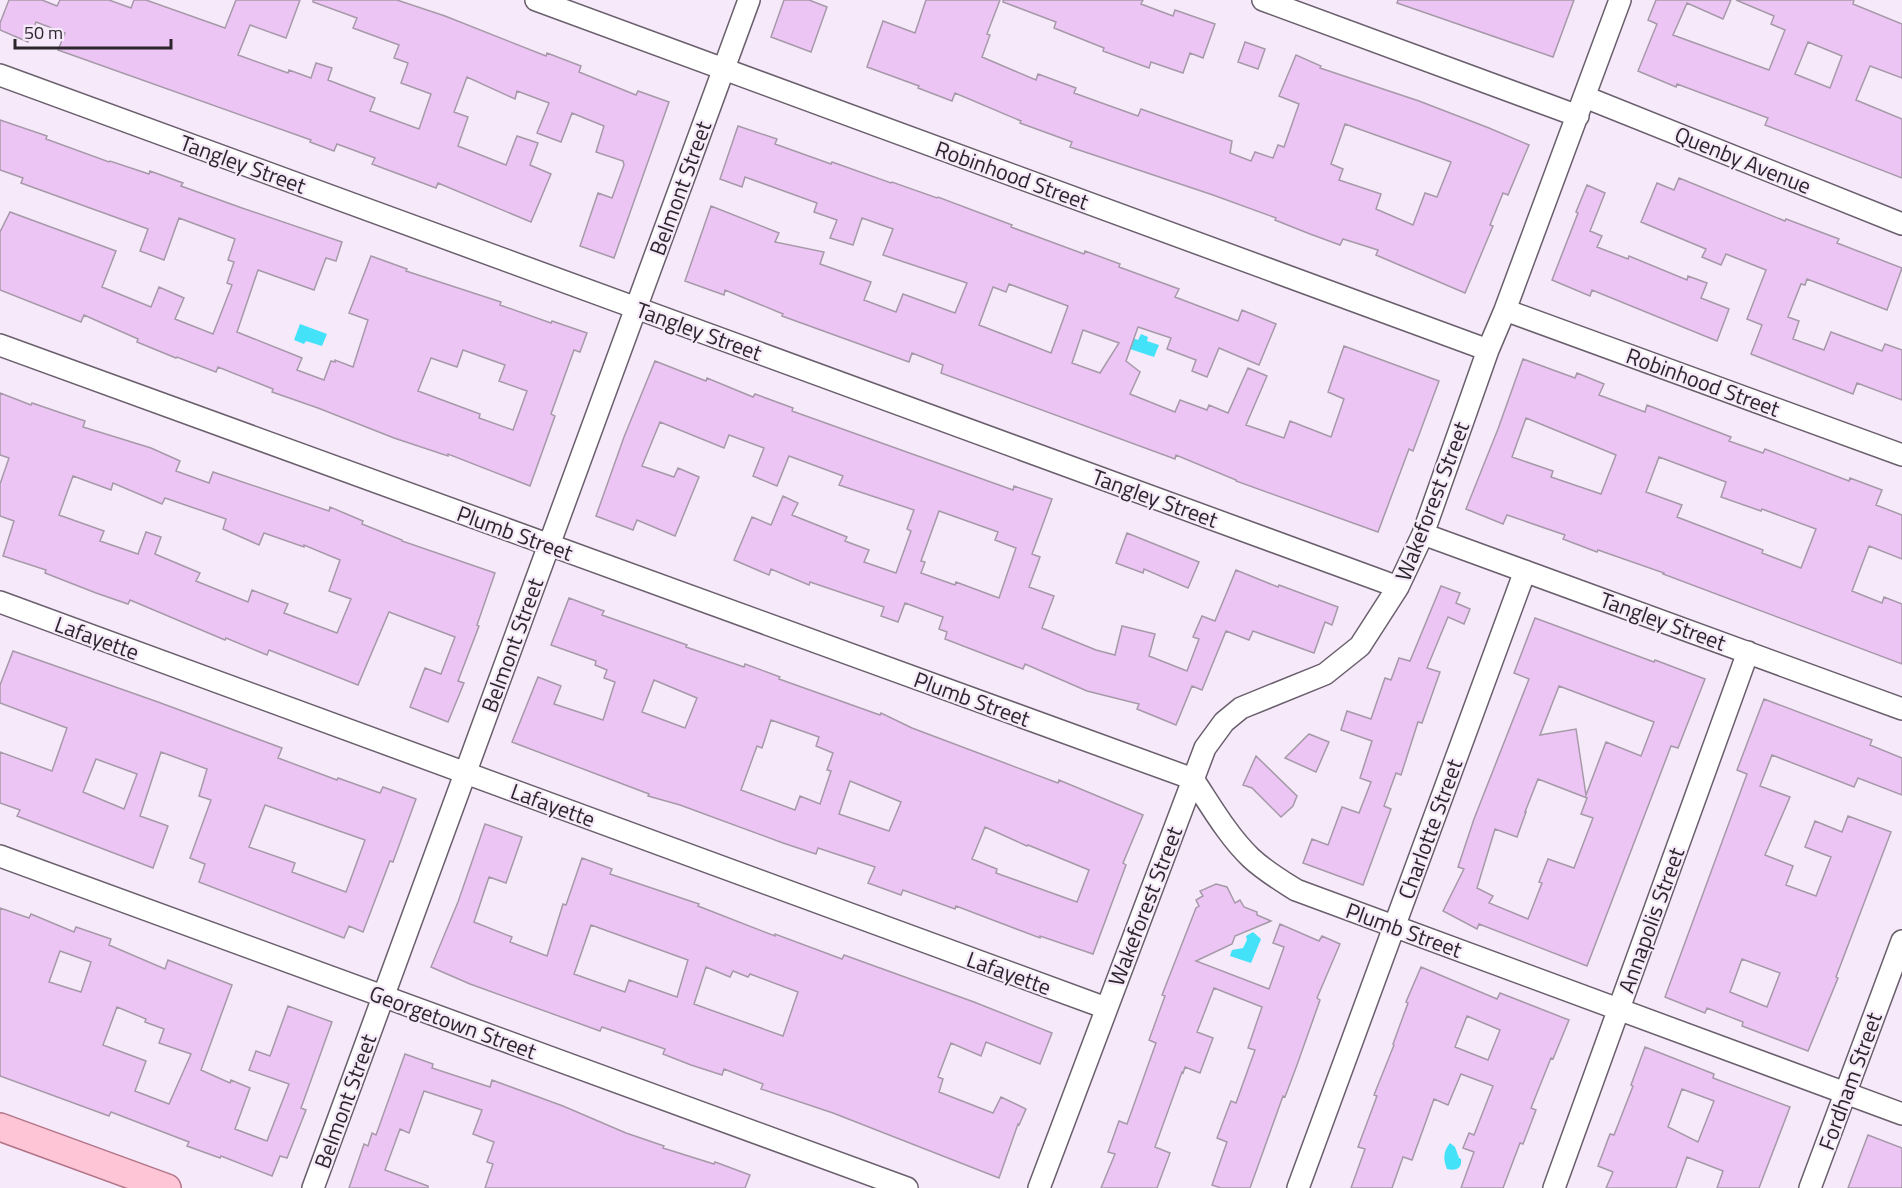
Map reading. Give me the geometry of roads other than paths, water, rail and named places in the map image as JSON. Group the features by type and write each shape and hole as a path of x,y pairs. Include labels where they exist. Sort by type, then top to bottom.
{"main road":[{"path":"0,1127 167,1188"}],"street":[{"name":"Robinhood Street","path":"536,0 1488,350"},
{"name":"Belmont Street","path":"313,1188 749,0"},
{"name":"Quenby Avenue","path":"1263,0 1581,106 1902,224"},
{"name":"Wakeforest Street","path":"1040,1188 1205,748 1224,722 1241,708 1325,674 1341,663 1360,646 1398,587 1423,534 1488,350 1620,0"},
{"name":"Tangley Street","path":"0,75 1398,587"},
{"name":"Robinhood Street","path":"1505,310 1902,455"},
{"name":"Plumb Street","path":"0,345 1193,779 1250,857 1271,875 1296,890 1902,1114"},
{"name":"Tangley Street","path":"1423,534 1902,710"},
{"name":"Charlotte Street","path":"1298,1188 1525,571"},
{"name":"Lafayette","path":"0,602 1106,1008"},
{"name":"Annapolis Street","path":"1554,1188 1748,652"},
{"name":"Georgetown Street","path":"0,856 906,1188"},
{"name":"Fordham Street","path":"1810,1188 1902,940"}],"water":[{"path":"300,324 327,334 322,346 306,341 304,344 294,340"},
{"path":"1122,334 1138,340 1141,334 1148,337 1147,341 1159,345 1154,357 1118,345"},
{"path":"1253,932 1261,939 1251,963 1230,956 1232,950 1243,948 1247,940 1246,936"},
{"path":"1450,1143 1455,1147 1461,1159 1456,1169 1447,1169 1445,1162 1444,1156"}]}
